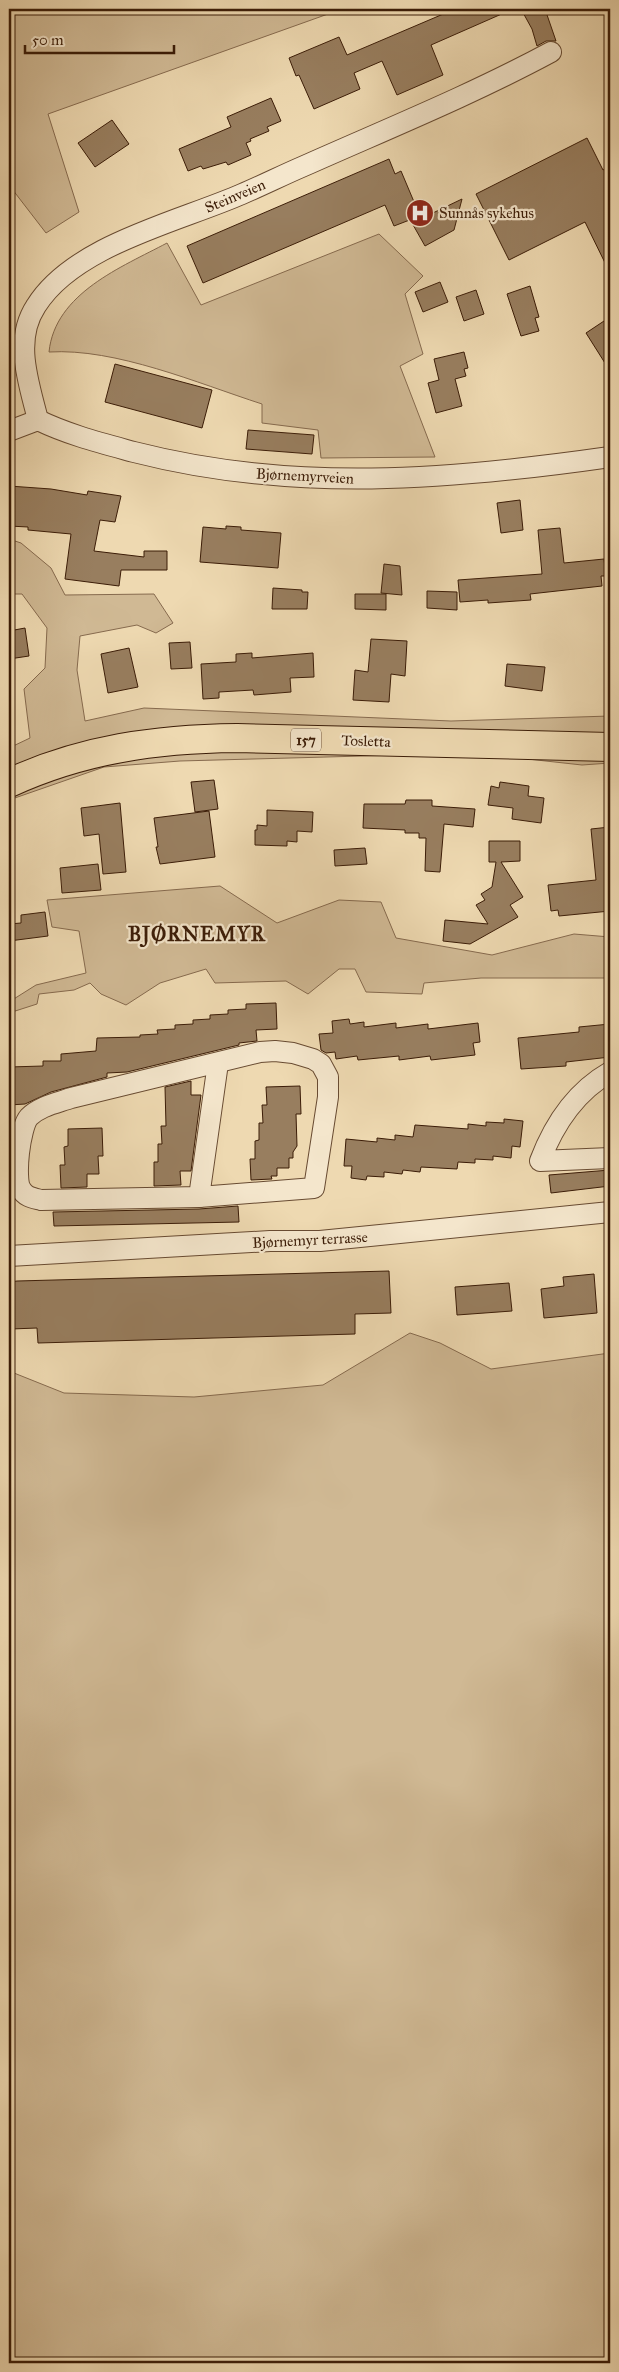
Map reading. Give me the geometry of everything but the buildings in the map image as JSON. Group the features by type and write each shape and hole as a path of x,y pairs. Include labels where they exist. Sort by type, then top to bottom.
{"main road":[{"name":"Tosletta","path":"9,783 60,763 91,754 131,745 175,740 236,738 610,747"}],"street":[{"name":"Steinveien","path":"38,420 24,366 29,319 49,289 72,269 107,248 242,194 499,80 551,52"},
{"path":"9,431 38,420"},
{"name":"Bjørnemyrveien","path":"38,420 83,438 179,463 230,471 325,478 391,480 457,476 610,457"},
{"path":"260,1052 284,1052 313,1059 325,1070 328,1077 328,1097 314,1188 199,1197 41,1200 27,1196 18,1184 21,1136 27,1119 41,1108 89,1094 260,1052"},
{"path":"199,1197 218,1063"},
{"path":"610,1072 587,1087 574,1101 548,1139 540,1161 610,1158"},
{"name":"Bjørnemyr terrasse","path":"9,1256 270,1241 320,1241 610,1212"}],"shaded area":[{"path":"9,9 342,9 48,114 79,212 46,233 9,185"},
{"path":"379,234 423,276 405,294 423,354 400,366 435,457 321,458 318,430 262,423 262,404 184,377 129,361 75,352 49,352 54,331 64,313 77,298 111,272 167,243 201,305"},
{"path":"9,539 21,543 51,568 65,595 154,594 173,623 156,633 137,625 80,636 77,670 85,721 144,708 451,721 610,716 610,763 582,765 473,753 180,761 104,767 9,800 9,748 30,738 24,689 45,668 47,628 22,594 9,594"},
{"path":"220,886 277,923 339,900 381,902 396,938 492,955 574,934 610,937 610,978 481,978 424,983 422,994 366,992 355,969 339,969 308,994 286,981 215,983 206,969 160,983 126,1005 101,994 90,983 74,990 39,994 37,1004 9,1013 9,1002 36,985 86,973 79,931 52,927 47,900"},
{"path":"410,1333 440,1343 491,1369 610,1353 610,2363 9,2363 9,1371 64,1393 194,1397 323,1385"}],"place":[{"name":"Sunnås sykehus","path":"420,213"}],"district":[{"name":"BJØRNEMYR","path":"197,934"}]}
